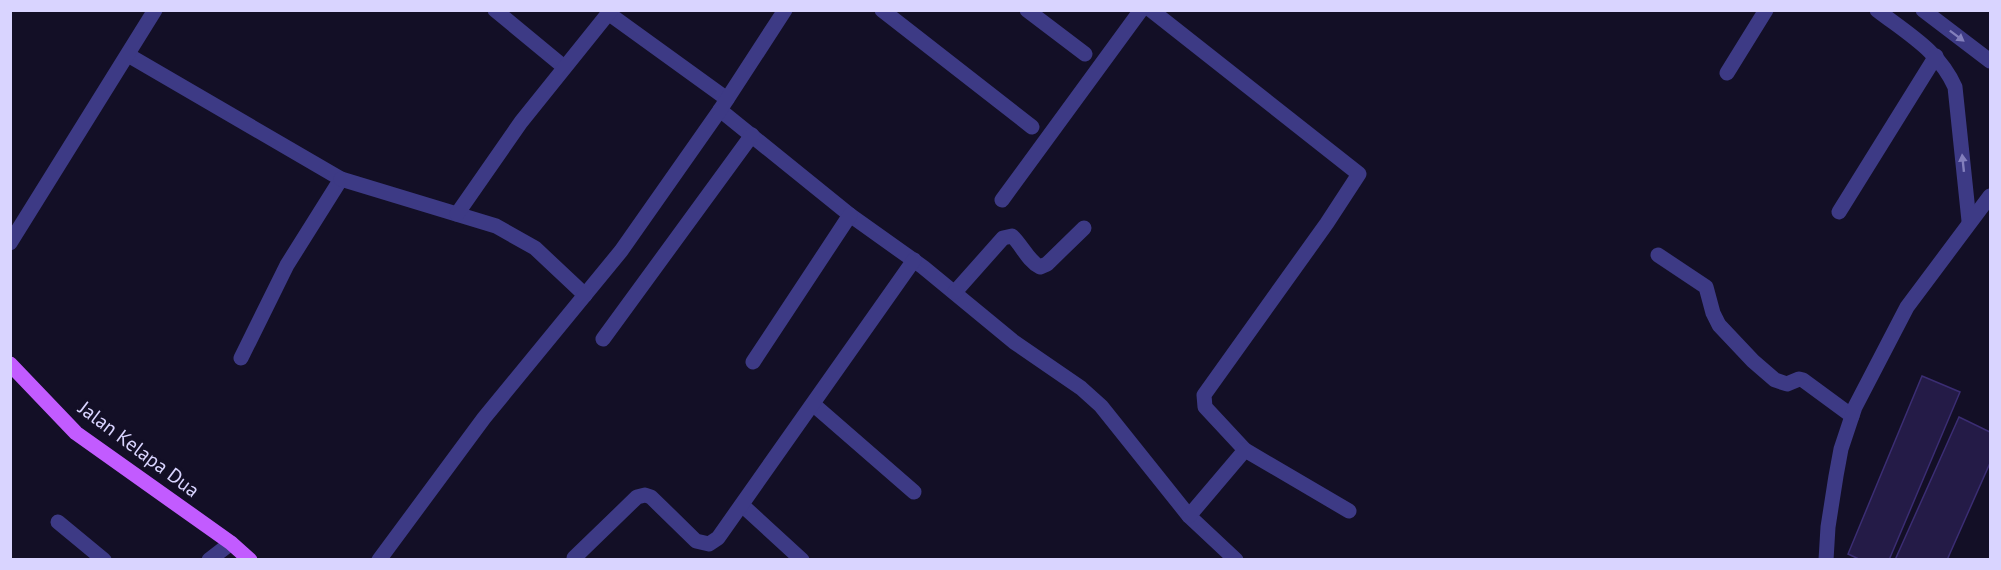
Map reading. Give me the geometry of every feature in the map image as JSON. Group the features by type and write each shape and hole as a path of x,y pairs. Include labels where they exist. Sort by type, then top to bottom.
{"main road":[{"name":"Jalan Kelapa Dua","path":"10,364 76,433 231,543 250,560"}],"street":[{"path":"10,243 155,10"},
{"path":"495,10 564,67"},
{"path":"379,560 484,418 621,251 724,104 784,10"},
{"path":"882,10 1032,127"},
{"path":"1027,10 1084,54"},
{"path":"1002,200 1141,10"},
{"path":"1152,10 1359,174 1327,223 1204,394 1205,406 1245,450 1348,511"},
{"path":"1727,73 1766,10"},
{"path":"1877,10 1936,56 1948,71 1955,87 1969,221"},
{"path":"1923,10 1990,61"},
{"path":"457,214 521,122 610,12 724,104 752,135 850,214 914,260 1014,342 1081,388 1101,406 1189,516 1236,560"},
{"path":"128,55 341,179 496,226 535,248 585,295"},
{"path":"1839,212 1936,56"},
{"path":"603,339 752,135"},
{"path":"241,358 287,265 341,179"},
{"path":"1826,560 1828,527 1836,476 1854,407 1907,306 1990,196"},
{"path":"753,362 850,214"},
{"path":"955,292 1003,238 1011,236 1019,242 1034,263 1040,267 1047,264 1084,228"},
{"path":"1658,255 1706,287 1719,325 1753,361 1775,380 1787,384 1803,380 1852,416"},
{"path":"574,558 637,497 645,495 651,497 696,541 709,544 718,538 814,405 914,260"},
{"path":"814,405 914,492"},
{"path":"1189,516 1245,450"},
{"path":"742,505 802,560"},
{"path":"58,522 104,560"},
{"path":"209,560 231,543"}],"building":[{"path":"1922,376 1960,392 1889,560 1861,560 1848,554"},
{"path":"1959,417 1990,432 1990,463 1947,560 1895,560"}]}
